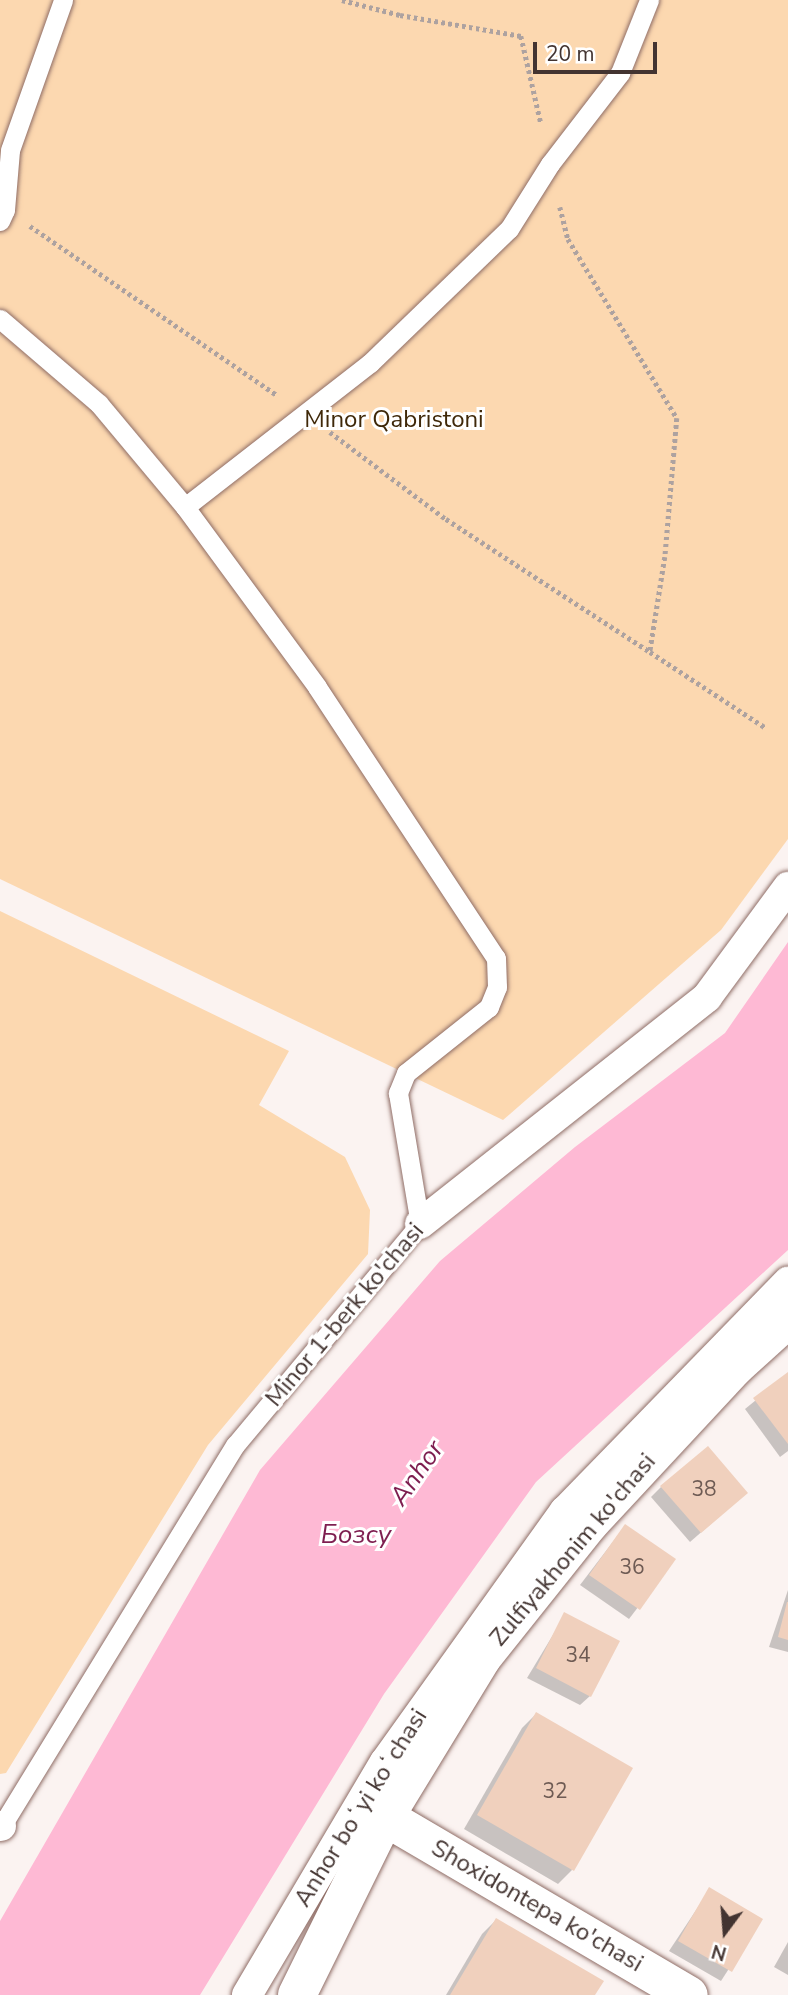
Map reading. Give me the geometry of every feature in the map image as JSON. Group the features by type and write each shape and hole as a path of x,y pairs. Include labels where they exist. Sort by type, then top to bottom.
{"street":[{"name":"Minor 1-berk ko'chasi","path":"420,1224 707,997 788,887"},
{"name":"Anhor boʻyi koʻchasi","path":"247,1995 385,1762 565,1511 788,1282"},
{"name":"Zulfiyakhonim ko'chasi","path":"297,1995 385,1816 482,1658 560,1558 735,1367 788,1319"},
{"name":"Shoxidontepa ko'chasi","path":"385,1816 688,1995"}],"lane":[{"path":"0,221 5,210 10,150 63,0"},
{"path":"185,508 370,363 509,229 550,164 620,74 649,0"},
{"path":"0,319 99,404 185,508 317,687 496,958 497,987 489,1007 406,1073 398,1093 420,1224"},
{"name":"Minor 1-berk ko'chasi","path":"1,1827 235,1445 420,1224"}],"path":[{"path":"342,0 521,36 568,239 677,418 665,557 650,652 766,728"}],"green space":[{"name":"Minor Qabristoni","path":"0,0 788,0 788,839 721,930 503,1120 0,879"},
{"path":"0,911 289,1051 259,1105 345,1157 370,1210 368,1254 208,1445 6,1773 0,1774"}],"water":[{"name":"Бозсу","path":"788,942 788,1250 536,1482 384,1694 200,1995 0,1995 0,1921 260,1470 440,1261 575,1147 725,1033"}],"building":[{"path":"788,1372 788,1444 753,1398"},
{"path":"708,1446 748,1493 701,1533 660,1486"},
{"path":"625,1524 676,1559 640,1610 589,1575"},
{"path":"788,1602 788,1640 778,1637"},
{"path":"564,1612 620,1641 591,1697 536,1668"},
{"path":"536,1712 633,1768 574,1871 477,1815"},
{"path":"709,1887 763,1919 732,1972 678,1941"},
{"path":"496,1918 604,1981 595,1995 450,1995"}],"water label":[{"name":"Anhor","path":"417,1473"}]}
